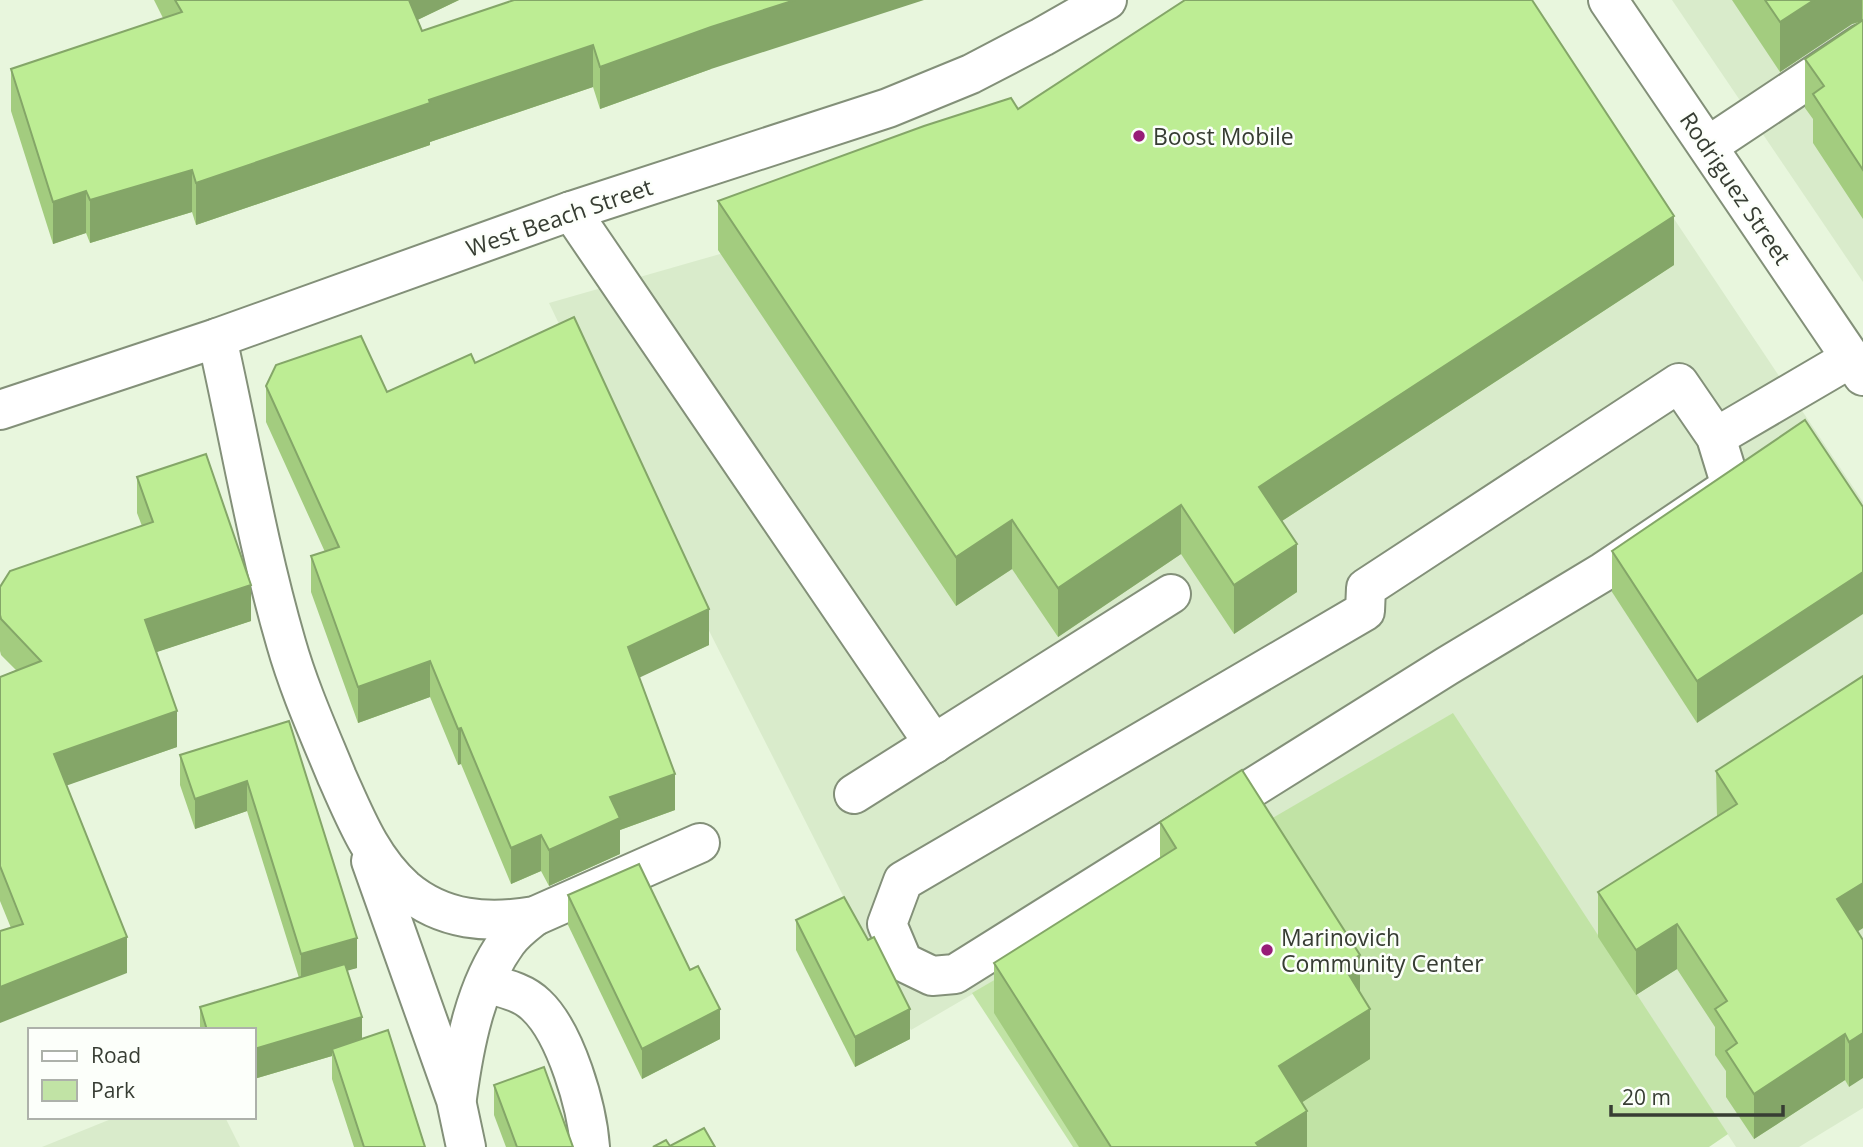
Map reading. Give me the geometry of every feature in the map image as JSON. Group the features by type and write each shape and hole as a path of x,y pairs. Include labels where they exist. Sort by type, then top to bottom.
{"main road":[{"name":"West Beach Street","path":"0,410 217,338 571,211 888,108 971,74 1107,0"},
{"name":"Rodriguez Street","path":"1608,0 1857,367"},
{"path":"1708,146 1863,43"},
{"path":"571,211 934,744"},
{"path":"217,338 264,556 287,645 316,726 368,843 405,889 445,913 468,920 511,920 535,916"},
{"path":"1716,438 1857,367"},
{"path":"1679,383 1716,438 1731,486 1603,572 1423,681 955,974 932,976 903,962 887,924 903,881 1365,611 1366,587 1679,383"},
{"path":"854,794 1171,594"},
{"path":"355,816 456,1100 466,1147"},
{"path":"456,1100 464,1052 486,983 516,930 535,916 701,843"},
{"path":"486,983 521,995 536,1004 546,1017 575,1076 586,1112 590,1147"}],"shaded area":[{"path":"1528,0 1863,502 1863,1108 1799,1147 1736,1147 1452,714 911,1030 650,514 549,303 933,193"},
{"path":"1672,0 1863,0 1863,282"},
{"path":"111,1119 226,1119 240,1147 42,1147"}],"green space":[{"path":"1453,713 1728,1134 1709,1147 1073,1147 972,993"}],"building":[{"path":"175,0 409,0 422,31 514,0 795,0 600,67 593,45 196,183 192,170 90,200 86,191 53,202 11,69 182,12"},
{"path":"1185,0 1532,0 1674,216 1259,487 1297,544 1234,585 1181,505 1058,588 1012,520 956,557 718,201 924,126 1011,98 1018,109"},
{"path":"1765,0 1814,0 1780,22"},
{"path":"1863,20 1863,170 1813,94 1824,86 1805,59"},
{"path":"574,317 709,609 628,647 675,774 610,797 620,818 549,850 541,835 511,848 430,661 358,687 311,556 339,547 266,386 276,365 361,336 387,392 471,354 475,363"},
{"path":"1805,420 1863,507 1863,572 1697,681 1612,551"},
{"path":"206,454 251,585 145,620 177,711 54,754 127,937 0,987 0,931 23,924 0,866 0,677 41,661 1,619 0,587 10,571 153,522 137,477"},
{"path":"1863,676 1863,883 1837,899 1863,940 1863,1033 1849,1042 1845,1034 1754,1094 1726,1051 1737,1043 1715,1009 1727,1001 1677,924 1636,950 1598,892 1737,804 1716,771"},
{"path":"289,721 357,938 301,954 247,781 195,799 180,755"},
{"name":"Marinovich Community Center","path":"1242,770 1360,955 1343,965 1370,1009 1279,1066 1307,1111 1256,1143 1259,1147 1111,1147 994,963 1176,848 1160,822"},
{"path":"639,864 690,970 698,966 720,1009 642,1049 568,895"},
{"path":"844,897 868,940 874,937 910,1009 855,1037 796,920"},
{"path":"345,964 362,1017 256,1048 256,1028 206,1028 200,1007"},
{"path":"388,1030 425,1147 364,1147 332,1049"},
{"path":"544,1067 573,1147 517,1147 494,1085"},
{"path":"704,1128 715,1147 653,1147 666,1140 670,1146"}],"place":[{"name":"Boost Mobile","path":"1139,136"},
{"name":"Marinovich Community Center","path":"1267,950"}]}
